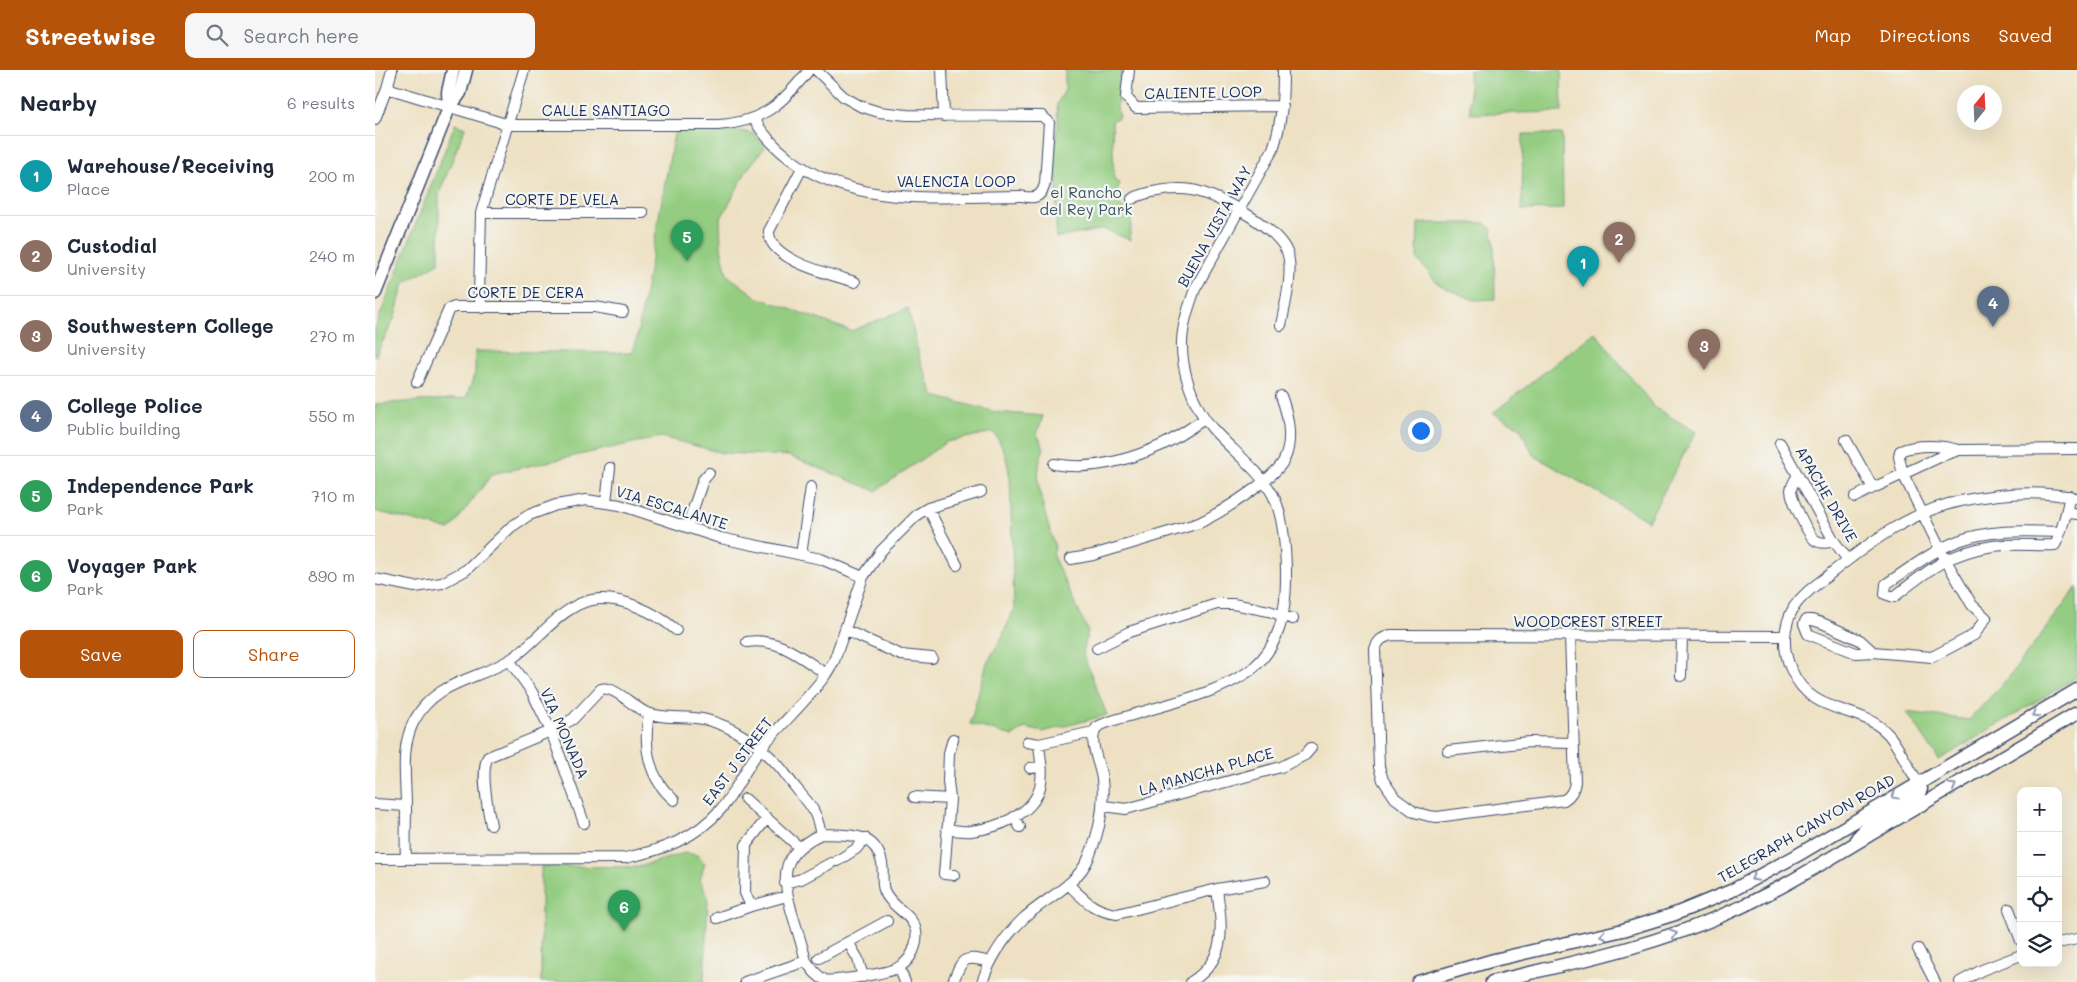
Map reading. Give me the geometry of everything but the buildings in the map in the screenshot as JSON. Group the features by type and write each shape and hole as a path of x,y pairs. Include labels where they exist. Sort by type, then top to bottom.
{"main road":[{"path":"449,108 448,92 453,70"},
{"path":"375,293 449,108 460,93 466,70"},
{"name":"TELEGRAPH CANYON ROAD","path":"1418,982 1494,960 1623,930 1675,914 1731,891 2077,690"},
{"path":"1492,982 1604,955 1675,934 1759,898 2077,713"},
{"path":"1851,846 1872,822 1919,793 1921,789 1918,782"}],"street":[{"path":"375,119 392,70"},
{"path":"483,308 479,297 481,213 524,70"},
{"name":"CALLE SANTIAGO","path":"387,88 509,125 718,125 737,124 755,119 787,97 809,70"},
{"name":"VALENCIA LOOP","path":"755,119 760,129 772,143 802,168 848,188 892,196 1021,196 1031,198 1043,192 1049,122 1042,116 944,116 879,112 865,108 844,97 817,70"},
{"path":"942,70 944,116"},
{"name":"CALIENTE LOOP","path":"1129,70 1126,97 1136,108 1283,106"},
{"name":"BUENA VISTA WAY","path":"1039,744 1093,732 1100,725 1225,684 1241,676 1257,665 1270,648 1288,617 1282,521 1273,495 1250,465 1205,419 1193,396 1186,375 1182,339 1187,310 1195,289 1273,150 1280,128 1283,106 1283,70"},
{"path":"802,168 769,232 768,238 773,247 801,265 855,282"},
{"path":"1132,199 1151,192 1191,190 1210,195 1265,225 1276,235 1288,258 1288,285 1281,325"},
{"name":"CORTE DE VELA","path":"481,213 643,213"},
{"name":"CORTE DE CERA","path":"417,382 449,309 455,307 595,307 623,312"},
{"path":"1071,558 1093,555 1199,522 1215,515 1263,481 1281,465 1286,456 1288,422 1281,396"},
{"path":"1054,464 1073,467 1102,465 1162,445 1205,419"},
{"path":"1846,440 1873,488"},
{"name":"APACHE DRIVE","path":"1780,443 1835,541 1848,560"},
{"path":"1873,652 1859,640 1822,623 1806,620 1804,624 1809,634 1856,653 1873,652 1932,657 1974,635 1987,618 1972,605 1945,559 1903,474 1899,457 1900,451 1910,447 1948,447 1959,450 2077,449"},
{"path":"1855,497 1944,455 1959,450"},
{"path":"607,502 609,468"},
{"path":"687,526 703,480 709,473"},
{"path":"1798,475 1792,484 1792,498 1810,534 1819,542 1835,541"},
{"path":"801,555 811,487"},
{"name":"EAST J STREET","path":"375,860 625,858 655,852 685,838 722,808 761,749 826,674 834,661 863,577 881,551 900,530 928,508 981,492"},
{"name":"APACHE DRIVE","path":"1918,782 1888,734 1868,720 1822,704 1811,697 1791,669 1786,653 1785,636 1788,621 1799,601 1848,560 1891,530 1923,514 1960,501 2007,494 2046,494 2073,497"},
{"path":"2060,532 2006,531 1988,533 1958,541 1940,549 1886,584 1885,594 1894,597 1930,568 1945,559 1993,546 2055,545 2060,532 2066,512 2073,497"},
{"name":"VIA ESCALANTE","path":"375,579 415,588 442,583 466,570 511,527 529,515 565,502 586,500 607,502 720,538 832,562 863,577"},
{"path":"928,508 957,565"},
{"path":"2066,512 2077,514"},
{"path":"406,860 405,749 410,730 419,713 431,698 446,687 509,660 571,608 591,600 607,599 630,604 664,620 676,630"},
{"path":"1097,648 1129,632 1217,604 1233,604 1288,617"},
{"path":"845,630 901,655 933,658"},
{"name":"WOODCREST STREET","path":"1573,743 1574,786 1571,793 1563,800 1437,817 1407,808 1391,792 1383,780 1379,767 1375,649 1377,643 1381,638 1391,635 1785,636"},
{"path":"1448,752 1529,742 1573,743 1570,636"},
{"path":"1681,676 1682,636"},
{"path":"747,642 757,641 786,647 826,674"},
{"name":"VIA MONADA","path":"509,660 531,692 551,731 584,823"},
{"path":"491,825 485,772 486,759 493,753 551,731 573,719 604,688 611,689 649,714 663,717 697,718 721,724 734,730 761,749 779,765 814,811 821,834"},
{"path":"649,714 645,736 648,758 651,768 667,794 674,800"},
{"path":"982,982 989,962 1002,941 1024,918 1068,884 1089,859 1104,806 1102,777 1093,732"},
{"path":"953,739 949,753 948,781 950,799 944,874 954,875"},
{"path":"947,829 970,832 1004,823 1024,811 1035,799 1040,788 1041,767 1039,744 1027,742"},
{"name":"LA MANCHA PLACE","path":"1104,806 1126,809 1281,767 1305,755 1311,748"},
{"path":"1030,768 1041,767"},
{"path":"914,797 950,799"},
{"path":"745,799 799,847"},
{"path":"375,804 406,806"},
{"path":"1014,817 1020,827"},
{"path":"751,906 745,893 746,845 767,818"},
{"path":"821,834 865,838 878,850 883,865 884,891 891,903 909,919 916,930 915,947 911,955 899,968 863,977 824,980 812,970 806,961 787,896 785,883 788,863 799,847 821,834"},
{"path":"785,883 801,879 834,862 856,849 865,838"},
{"path":"1068,884 1092,906 1102,912 1117,914 1217,889 1265,881"},
{"path":"1191,982 1210,967 1218,951 1222,924 1217,889"},
{"path":"717,918 787,896"},
{"path":"2009,909 2017,930"},
{"path":"819,958 887,921"},
{"path":"2062,943 2077,939"},
{"path":"849,942 858,959 863,977"},
{"path":"1918,948 1935,982"},
{"path":"1960,982 1982,970 2017,957"},
{"path":"953,982 964,960 970,958 989,962"},
{"path":"745,982 806,961"},
{"path":"899,968 905,982"}],"green space":[{"name":"el Rancho del Rey Park","path":"1065,70 1122,70 1117,108 1119,117 1112,121 1114,180 1120,183 1116,195 1117,204 1132,215 1130,240 1104,229 1056,238 1057,183 1053,153 1058,126 1057,104 1065,90"},
{"path":"1469,70 1561,70 1562,112 1470,114"},
{"path":"455,124 465,128 439,194 439,263 404,283 395,317 375,357 375,328"},
{"path":"675,128 726,128 754,134 765,147 747,170 720,220 721,247 727,275 757,297 851,331 908,308 920,360 934,396 996,412 1043,416 1037,434 1044,448 1040,460 1039,485 1055,547 1053,556 1088,631 1083,654 1107,715 1043,732 1025,728 1013,736 970,724 987,663 1002,637 1014,609 1010,477 1005,453 994,432 946,442 876,491 789,456 723,453 661,437 492,474 450,530 375,511 375,404 466,398 475,373 475,351 631,353 637,337"},
{"path":"1523,134 1562,134 1563,209 1522,210"},
{"path":"1418,223 1484,223 1491,228 1494,242 1495,299 1474,300 1440,286 1417,259"},
{"path":"1595,332 1654,407 1696,432 1648,521 1533,455 1520,427 1493,413"},
{"path":"2077,587 2077,677 1939,760 1907,712 1969,720 2009,677"},
{"path":"685,853 697,855 705,863 700,880 708,898 704,982 541,982 541,866 638,867"}],"place":[{"name":"Independence Park","path":"687,261"},
{"name":"Custodial","path":"1619,263"},
{"name":"Warehouse/Receiving","path":"1583,287"},
{"name":"College Police","path":"1993,327"},
{"name":"Southwestern College","path":"1704,370"},
{"name":"Voyager Park","path":"624,931"}]}
